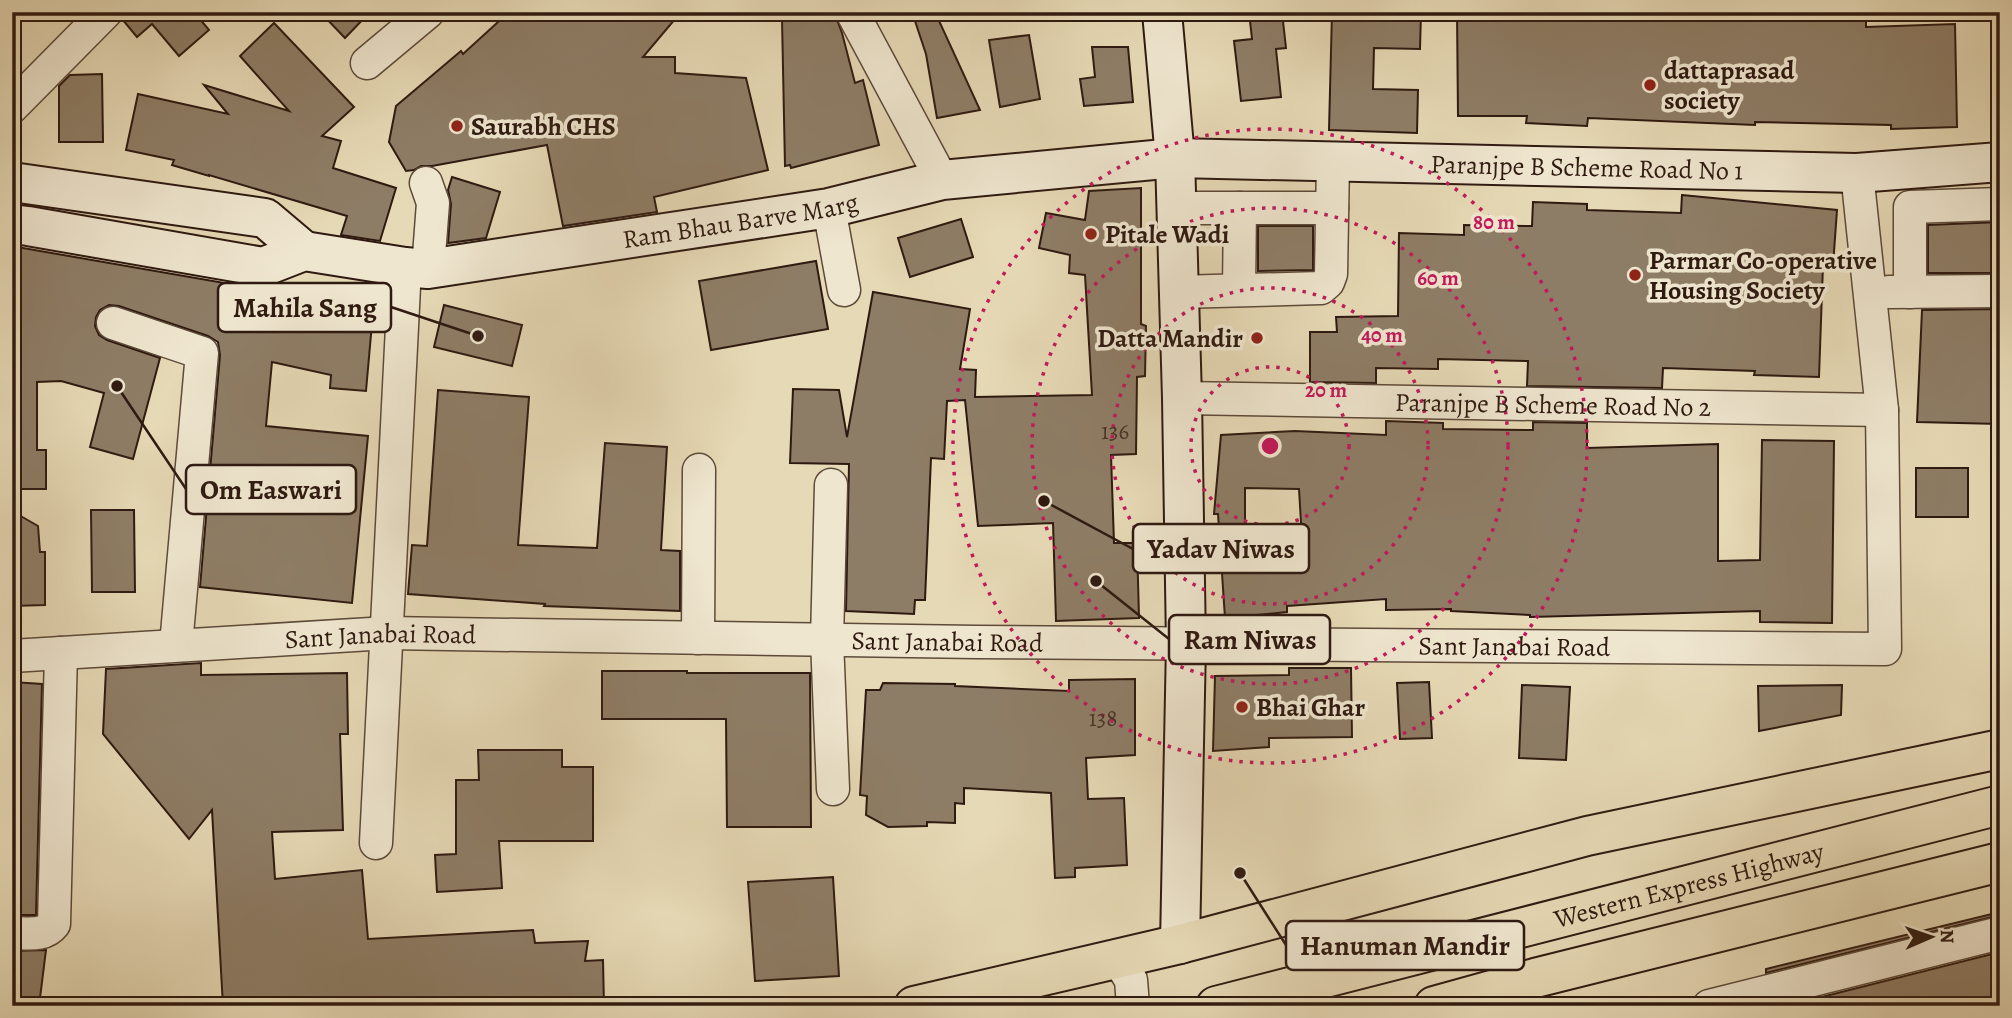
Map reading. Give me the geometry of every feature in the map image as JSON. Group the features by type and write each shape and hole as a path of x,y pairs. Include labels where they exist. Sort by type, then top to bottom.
{"main road":[{"path":"914,1006 1180,944 1587,836 2000,749"},
{"name":"Western Express Highway","path":"1216,1006 2000,806"},
{"name":"Western Express Highway","path":"1434,1006 1535,978 2000,862"}],"street":[{"path":"12,107 106,12"},
{"path":"367,63 428,12"},
{"path":"852,12 943,180"},
{"path":"1162,12 1175,158 1182,398 1186,643 1180,944"},
{"name":"Ram Bhau Barve Marg","path":"304,251 416,268 829,208 943,180 1175,158"},
{"name":"Paranjpe B Scheme Road No 1","path":"1175,158 1857,173 2000,162"},
{"path":"1179,292 1321,288 1328,282 1331,274 1333,161"},
{"path":"1857,173 1882,410"},
{"path":"12,182 265,218 304,251 263,267 12,224"},
{"path":"376,843 387,633 416,268 433,203 426,183"},
{"path":"1910,292 1910,207 2000,205"},
{"path":"829,208 844,290"},
{"path":"1177,208 1332,208"},
{"path":"1239,290 1240,208"},
{"path":"1870,292 2000,291"},
{"path":"113,323 202,353 176,645"},
{"name":"Paranjpe B Scheme Road No 2","path":"1182,398 1882,410"},
{"name":"Sant Janabai Road","path":"12,656 387,633 827,640 1885,649 1882,410"},
{"path":"698,638 699,470"},
{"path":"831,485 827,640 833,789"},
{"path":"12,933 42,933 54,924 61,653"},
{"path":"1709,1006 2000,933"},
{"path":"1112,1006 1110,986 1117,958"},
{"path":"1117,958 1130,979 1133,1006"}],"building":[{"path":"124,12 194,12 209,30 179,56 152,24 137,37 122,19"},
{"path":"320,12 370,12 345,38"},
{"path":"509,12 681,12 643,57 675,57 675,73 746,78 768,170 654,197 657,212 563,226 547,145 421,166 406,171 389,142 396,106 461,51 463,54"},
{"path":"800,12 834,12 855,83 863,80 879,145 791,168 790,165 785,166 782,19"},
{"path":"912,12 935,12 980,110 937,118 926,54"},
{"path":"1249,12 1282,12 1286,48 1276,49 1281,97 1241,101 1234,41 1252,39"},
{"path":"1332,12 1421,12 1420,49 1374,48 1373,89 1418,90 1417,133 1329,130"},
{"path":"1457,12 1594,12 1767,21 1767,13 1862,12 1866,14 1866,27 1955,24 1957,127 1891,129 1891,125 1755,122 1755,125 1588,118 1587,126 1526,123 1527,116 1458,116"},
{"path":"274,23 354,107 322,136 341,141 333,168 396,188 380,241 341,235 347,216 172,165 174,160 126,150 138,94 228,114 204,85 289,111 240,56"},
{"path":"1029,35 1040,99 1000,107 989,40"},
{"path":"1092,47 1128,47 1133,102 1084,106 1080,79 1095,77"},
{"path":"102,74 103,142 59,142 59,86 70,75"},
{"path":"452,177 500,192 486,238 448,243 451,204 448,190"},
{"path":"1141,188 1141,324 1146,326 1145,376 1137,377 1136,454 1111,455 1114,543 1137,543 1139,618 1056,621 1053,523 978,526 965,400 947,401 944,459 931,458 925,600 915,600 914,614 846,611 849,464 790,463 793,389 839,390 847,437 873,292 970,309 960,369 976,370 975,397 1092,395 1085,275 1069,273 1070,255 1039,248 1046,213 1085,220 1089,191"},
{"path":"1682,195 1837,210 1833,266 1823,265 1819,377 1754,375 1755,371 1663,368 1662,388 1527,386 1528,361 1438,359 1438,369 1376,368 1376,383 1310,382 1310,332 1337,332 1336,317 1398,316 1399,233 1464,235 1464,225 1532,226 1533,202 1587,204 1587,210 1681,213"},
{"path":"961,219 973,257 910,277 898,238"},
{"path":"2000,222 2000,273 1928,273 1928,225"},
{"path":"1258,226 1313,226 1313,270 1258,271"},
{"path":"17,247 259,289 279,284 321,293 318,307 373,312 366,391 330,388 331,375 272,362 266,426 368,436 352,603 200,587 220,355 218,342 208,336 119,306 109,305 100,310 95,326 99,335 160,358 133,459 90,447 104,393 61,381 37,382 37,450 46,450 46,489 12,489 12,299"},
{"path":"816,261 828,329 711,350 699,281"},
{"path":"444,305 522,325 512,366 434,347"},
{"path":"2000,309 2000,424 1917,422 1922,310"},
{"path":"438,390 529,397 518,545 597,548 605,443 667,447 661,550 680,551 680,611 544,606 545,604 408,594 412,545 427,546"},
{"path":"1386,421 1443,423 1443,429 1533,430 1533,422 1587,423 1587,448 1718,444 1718,561 1760,560 1762,440 1834,441 1832,623 1760,622 1760,611 1530,617 1451,609 1386,610 1386,599 1287,606 1287,612 1225,618 1218,514 1214,514 1221,435 1295,431 1386,435","holes":["1245,488 1299,489 1302,539 1256,540 1256,535 1245,535"]},
{"path":"1916,468 1968,468 1968,517 1916,517"},
{"path":"91,510 134,510 135,592 92,592"},
{"path":"12,511 38,526 40,552 45,552 45,605 12,606"},
{"path":"201,663 201,675 347,673 348,734 340,734 343,830 272,832 275,879 362,870 368,939 533,930 535,943 588,941 585,961 603,960 604,1006 223,1006 212,810 189,839 103,734 106,669"},
{"path":"1289,668 1351,668 1352,737 1269,738 1269,747 1213,751 1215,676 1289,675"},
{"path":"602,671 810,673 811,827 727,827 726,719 602,719"},
{"path":"1135,679 1135,755 1086,758 1088,799 1124,798 1127,865 1075,868 1075,877 1055,878 1051,793 964,788 964,804 955,803 955,823 927,822 927,826 888,827 866,815 867,796 860,795 866,690 880,690 883,683 1069,691 1069,680"},
{"path":"12,682 42,684 36,915 12,915"},
{"path":"1429,682 1432,738 1400,739 1397,683"},
{"path":"1522,685 1570,687 1566,760 1519,758"},
{"path":"1842,685 1841,715 1759,731 1758,686"},
{"path":"478,750 562,750 562,767 593,767 593,841 499,841 502,888 437,892 435,855 456,854 456,780 479,780"},
{"path":"833,877 839,976 755,981 748,882"},
{"path":"2000,912 2000,915 1766,973 1766,969"},
{"path":"46,950 39,1006 12,1000 12,951"},
{"path":"2000,952 2000,1006 1786,1006"}],"place":[{"name":"dattaprasad society","path":"1650,85"},
{"name":"Saurabh CHS","path":"457,126"},
{"name":"Pitale Wadi","path":"1091,234"},
{"name":"Parmar Co-operative Housing Society","path":"1635,275"},
{"name":"Mahila Sang","path":"478,336"},
{"name":"Datta Mandir","path":"1257,338"},
{"name":"Om Easwari","path":"117,386"},
{"name":"Yadav Niwas","path":"1044,501"},
{"name":"Ram Niwas","path":"1096,581"},
{"name":"Bhai Ghar","path":"1242,707"},
{"name":"Hanuman Mandir","path":"1240,873"}]}
